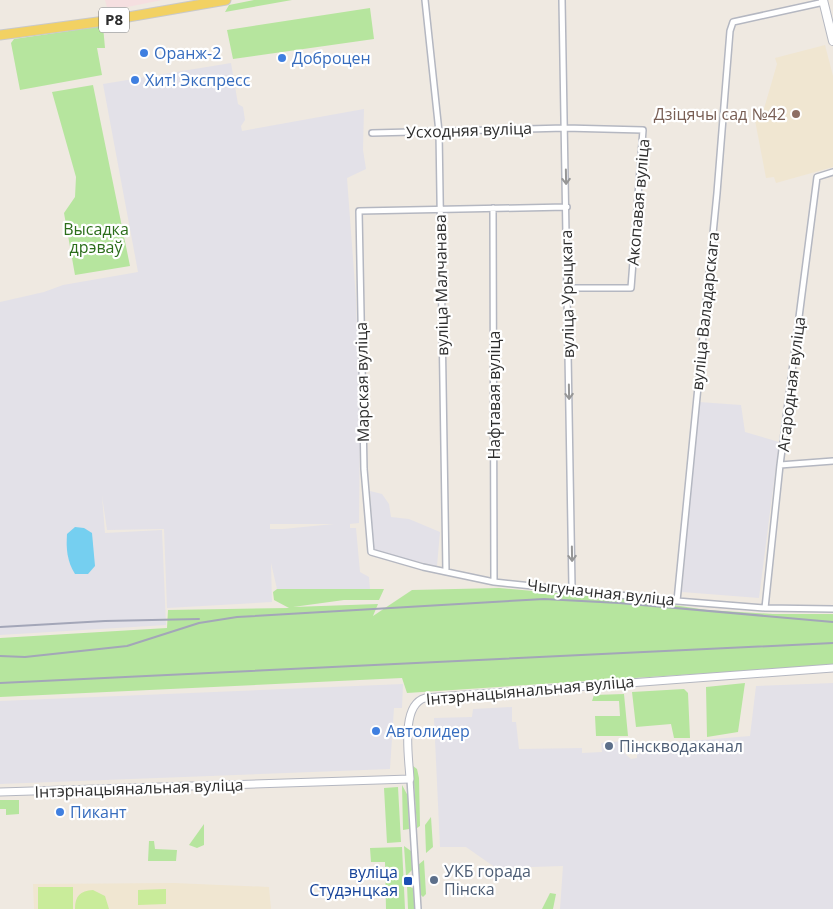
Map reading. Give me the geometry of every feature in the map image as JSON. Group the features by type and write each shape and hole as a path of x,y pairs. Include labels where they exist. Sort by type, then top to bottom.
{"main road":[{"name":"Р8","path":"0,36 105,21 226,0"},
{"path":"826,1 833,41"}],"street":[{"name":"вуліца Малчанава","path":"425,0 439,132 446,572"},
{"name":"вуліца Урыцкага","path":"562,0 572,588"},
{"name":"вуліца Валадарскага","path":"677,601 733,22 826,1"},
{"name":"Усходняя вуліца","path":"372,133 565,128"},
{"name":"Акопавая вуліца","path":"565,128 644,130 630,288 567,288"},
{"name":"Агародная вуліца","path":"765,608 780,465 817,177 833,172"},
{"path":"439,210 567,207"},
{"name":"Нафтавая вуліца","path":"493,208 494,582"},
{"name":"Марская вуліца","path":"371,552 364,469 359,211 439,210"},
{"path":"780,465 833,461"},
{"name":"Чыгуначная вуліца","path":"371,552 446,572 494,582 572,588 677,601 765,608 833,609"},
{"name":"Інтэрнацыянальная вуліца","path":"0,792 410,779 409,715 416,702 425,698 833,668"},
{"path":"410,779 418,909"}],"shaded area":[{"path":"105,0 162,0 108,11"},
{"name":"Дзіцячы сад №42","path":"825,45 833,76 833,167 776,183 774,177 766,178 754,115 763,112 777,64 775,58"},
{"path":"231,63 238,104 243,107 245,120 241,126 242,131 364,109 363,150 366,169 347,178 356,299 360,429 359,523 350,524 350,528 356,528 360,572 369,577 370,589 277,589 271,563 272,602 167,608 164,529 107,530 102,496 105,533 162,530 166,625 0,635 0,302 44,292 63,285 138,272 103,84","holes":["270,524 334,524 270,529"]},
{"path":"699,402 741,405 745,432 779,442 759,598 682,592"},
{"path":"370,491 382,494 389,504 391,517 409,519 440,532 437,566 374,552"},
{"path":"833,683 833,909 560,909 563,866 496,868 466,847 440,847 434,718 472,717 473,709 512,707 512,722 516,722 519,749 582,748 582,753 602,752 601,743 624,741 625,749 621,750 631,759 637,758 637,753 678,749 678,742 750,736 756,686"},
{"path":"403,684 402,708 394,708 390,769 0,784 0,701"},
{"path":"174,883 269,887 271,909 34,909 33,884"}],"green space":[{"path":"254,0 292,0 225,12 229,5"},
{"path":"370,8 374,39 233,59 227,30"},
{"path":"103,26 105,48 97,48 102,75 20,90 11,43 14,39"},
{"name":"Высадка дрэваў","path":"93,85 130,266 75,275 64,213 75,197 76,177 52,92"},
{"path":"499,588 646,601 707,610 773,614 833,614 833,665 407,693 402,678 0,697 0,638 167,628 168,610 289,608 274,600 273,592 277,589 384,589 379,600 344,600 293,607 378,604 373,616 412,590"},
{"path":"745,683 738,732 707,737 706,687"},
{"path":"684,689 688,693 690,738 674,738 671,724 636,727 632,692"},
{"path":"624,694 628,736 596,736 595,716 620,716 619,701 592,701 594,695"},
{"path":"413,766 417,769 419,778 420,826 417,828"},
{"path":"402,785 408,796 409,829 403,830"},
{"path":"398,787 401,842 387,843 384,788"},
{"path":"0,800 19,800 19,814 6,815 6,809 0,809"},
{"path":"431,817 433,847 426,853 425,825"},
{"path":"204,824 204,845 197,848 189,845"},
{"path":"149,841 154,841 155,849 177,850 176,861 148,861"},
{"path":"404,846 411,851 412,870 406,876"},
{"path":"402,847 405,909 386,909 385,862 371,862 370,848"},
{"path":"424,860 426,894 423,897 420,894 418,865"},
{"path":"407,885 414,889 415,909 408,909"},
{"path":"38,887 73,887 73,909 38,909"},
{"path":"166,889 166,904 138,905 138,890"},
{"path":"93,890 105,896 109,909 75,909 79,895"},
{"path":"550,893 556,894 553,909 542,909"}],"water":[{"path":"75,527 84,528 92,533 95,566 88,574 75,574 69,560 67,534"}],"railway":[{"path":"0,656 25,657 127,646 199,623 237,617 544,599 619,603 833,622"},
{"path":"0,627 105,621 199,619"},
{"path":"0,683 833,643"}],"place":[{"name":"Оранж-2","path":"144,53"},
{"name":"Доброцен","path":"282,58"},
{"name":"Хит! Экспресс","path":"135,80"},
{"name":"Дзіцячы сад №42","path":"796,114"},
{"name":"Автолидер","path":"376,731"},
{"name":"Пінскводаканал","path":"609,746"},
{"name":"Пикант","path":"60,812"},
{"name":"УКБ горада Пінска","path":"434,880"},
{"name":"вуліца Студэнцкая","path":"408,881"}]}
